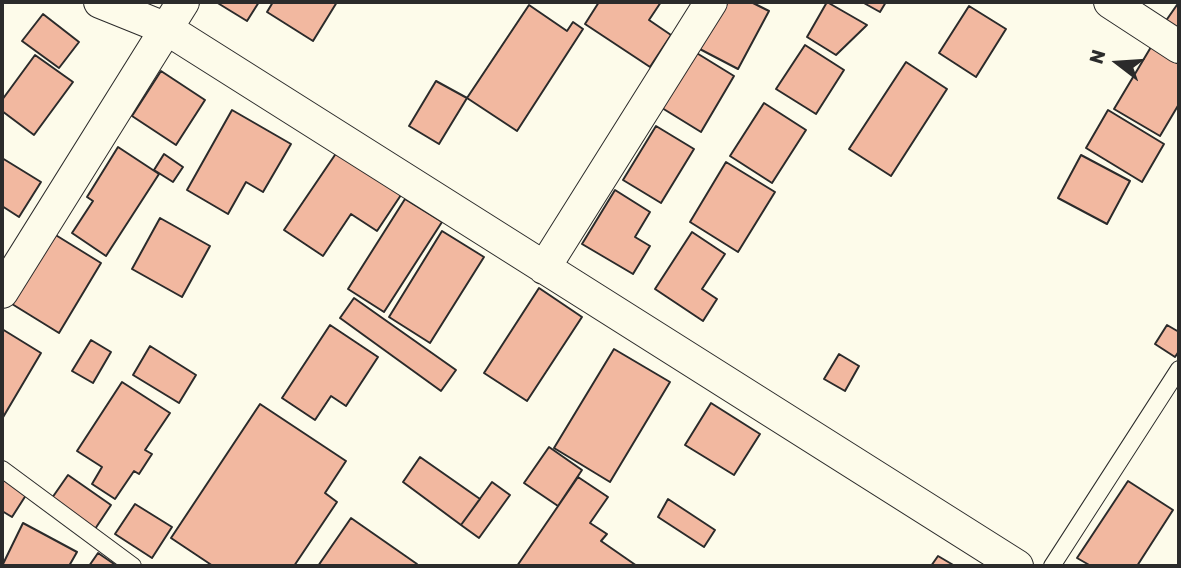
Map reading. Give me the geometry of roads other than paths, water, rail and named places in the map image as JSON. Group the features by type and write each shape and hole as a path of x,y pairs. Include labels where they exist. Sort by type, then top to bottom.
{"street":[{"path":"100,2 167,29 1017,566"},
{"path":"2,292 183,2"},
{"path":"544,268 711,2"},
{"path":"1110,2 1179,47"}],"lane":[{"path":"1052,566 1179,369"},
{"path":"2,469 133,566"}]}
